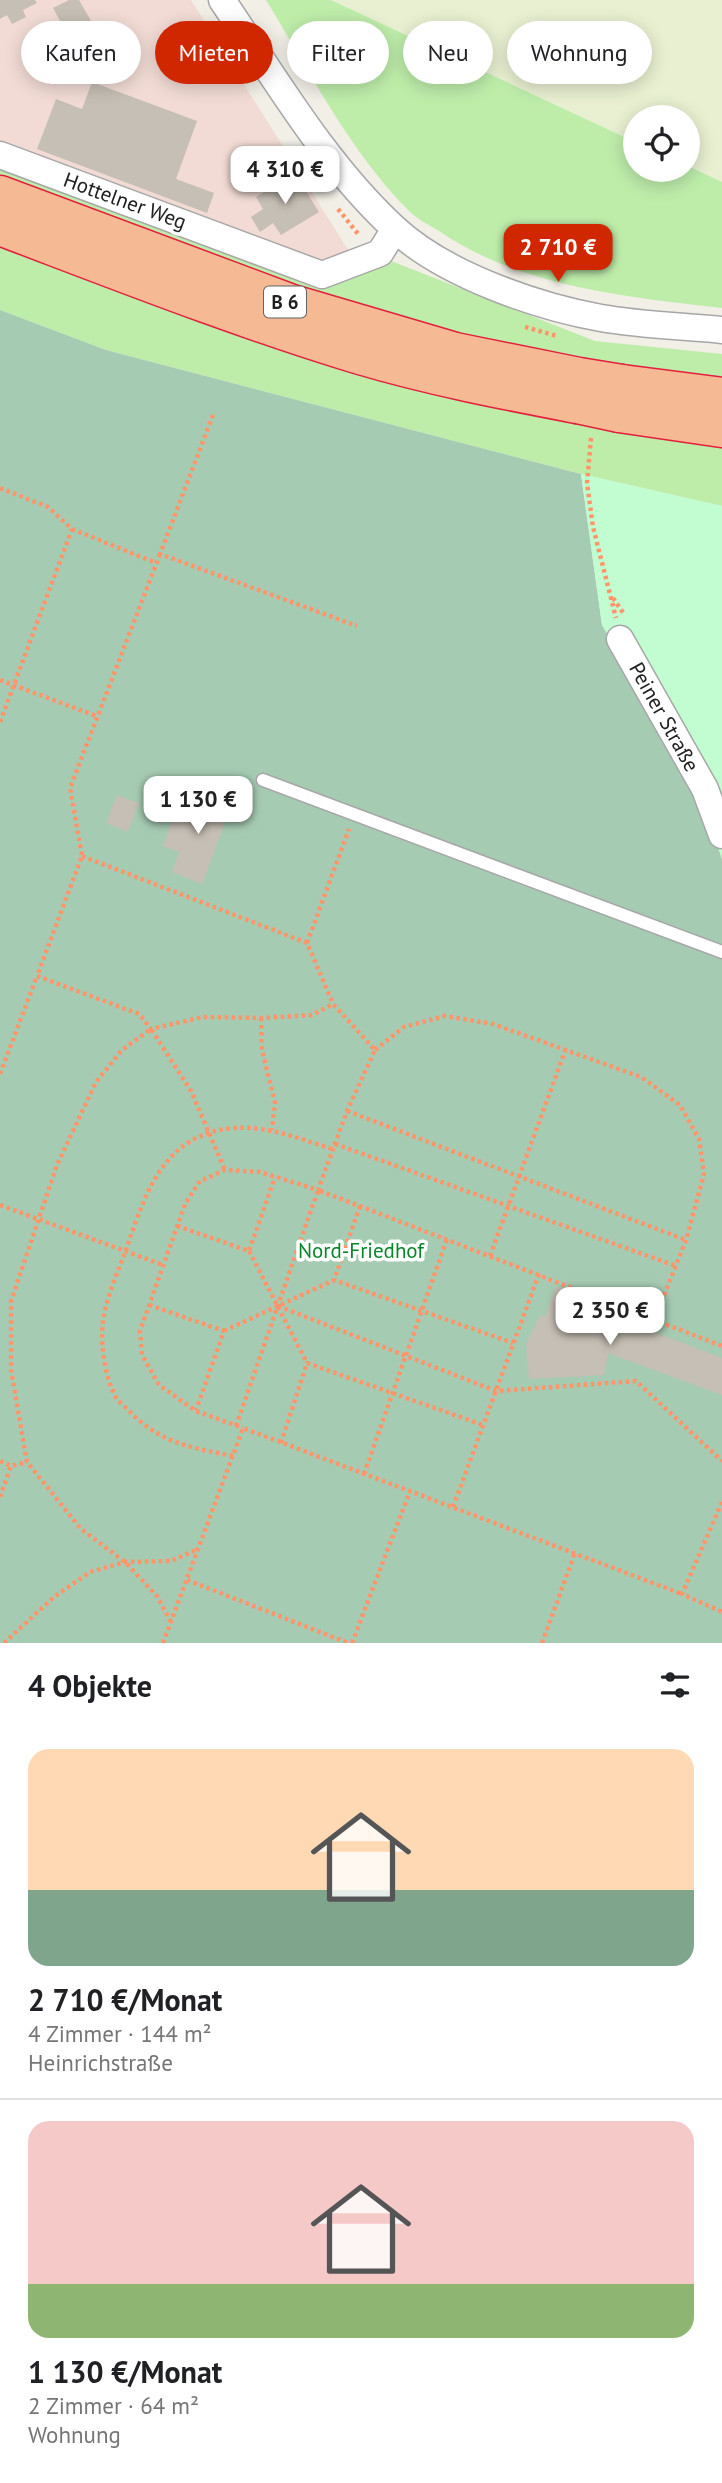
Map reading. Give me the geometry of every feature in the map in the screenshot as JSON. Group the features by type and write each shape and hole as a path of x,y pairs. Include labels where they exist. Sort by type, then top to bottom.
{"highway":[{"name":"B 6","path":"0,195 292,304 578,391"},
{"name":"B 6","path":"0,226 200,301 362,355 452,379 578,391 621,398 722,428"},
{"name":"B 6","path":"621,398 722,397"}],"street":[{"path":"222,0 299,116 331,158 395,229 430,256 504,290 548,306 602,318 722,330"},
{"name":"Hottelner Weg","path":"0,155 322,275 380,253 395,229"},
{"name":"Peiner Straße","path":"621,639 705,789 722,835"}],"lane":[{"path":"263,780 722,952"}],"path":[{"path":"0,1074 82,856 70,788 213,415"},
{"path":"0,488 48,507 72,529 156,563"},
{"path":"0,722 72,529"},
{"path":"160,554 357,626"},
{"path":"0,680 96,716"},
{"path":"356,816 307,943 333,1004 375,1050"},
{"path":"82,856 307,943"},
{"path":"37,976 139,1014 191,1091 225,1170"},
{"path":"171,1622 157,1596 125,1562 81,1529 27,1462 11,1370 11,1301 57,1165 96,1082 122,1051 151,1029 203,1017 312,1015 333,1004"},
{"path":"236,1426 334,1146 375,1050 404,1027 445,1016 493,1024 641,1077 680,1105 699,1139 704,1174 686,1240 654,1318"},
{"path":"261,1018 262,1050 275,1103 272,1130"},
{"path":"490,1256 565,1051"},
{"path":"347,1111 686,1240"},
{"path":"233,1456 186,1447 147,1428 118,1399 103,1360 103,1322 142,1203 155,1177 174,1154 191,1140 237,1127 272,1130 334,1146 676,1266"},
{"path":"722,1346 318,1190 260,1172 225,1170 200,1181 185,1204 140,1331 142,1355 159,1385 196,1411 575,1553 722,1612"},
{"path":"249,1251 275,1177"},
{"path":"0,1205 163,1265"},
{"path":"334,1280 360,1206"},
{"path":"177,1226 249,1251 307,1363 483,1425"},
{"path":"364,1474 447,1239"},
{"path":"453,1507 539,1274"},
{"path":"149,1305 224,1331 334,1280 513,1343"},
{"path":"278,1306 496,1391 636,1381 722,1461"},
{"path":"196,1411 224,1331"},
{"path":"281,1443 307,1363"},
{"path":"163,1643 243,1428"},
{"path":"0,1461 11,1466 27,1462"},
{"path":"0,1497 11,1466"},
{"path":"187,1580 350,1643 410,1491"},
{"path":"682,1594 722,1502"},
{"path":"4,1643 54,1597 90,1572 125,1562 171,1561 199,1548"},
{"path":"542,1643 575,1553"}],"shaded area":[{"path":"0,0 191,0 204,21 155,21 155,84 244,84 350,253 326,263 0,145"}],"green space":[{"path":"266,0 331,0 376,21 287,21 287,36"},
{"path":"331,0 722,0 722,183 700,173 700,105 623,105 623,136 511,84 652,84 652,21 507,21 507,82 493,76 493,21 403,21 403,34 389,27 389,21 376,21"},
{"path":"389,27 403,34 403,84 493,84 493,76 623,136 623,182 700,182 700,172 722,182 722,308 612,294 575,286 504,265 471,250 408,210 349,137 315,84 389,84"},
{"path":"0,160 323,281 381,257 595,341 722,354 722,506 581,474 106,350 0,310"},
{"name":"Nord-Friedhof","path":"0,310 106,350 581,474 602,625 699,789 722,859 722,1643 0,1643"},
{"path":"581,474 722,506 722,859 699,789 602,625"}],"building":[{"path":"0,0 35,0 37,3 23,10 26,17 12,24 7,15 0,19"},
{"path":"69,0 79,0 91,21 60,21 53,8"},
{"path":"91,84 97,84 197,121 176,179 214,193 207,213 37,149 56,99 82,109"},
{"path":"295,173 319,212 281,235 273,223 260,232 251,217 263,209 256,197"},
{"path":"203,790 233,802 202,884 172,872 179,852 163,846 174,814 191,821"},
{"path":"117,795 139,803 128,832 106,823"},
{"path":"556,1286 578,1295 575,1302 722,1358 722,1395 608,1353 604,1375 529,1379 526,1344 540,1315 545,1317"}]}
